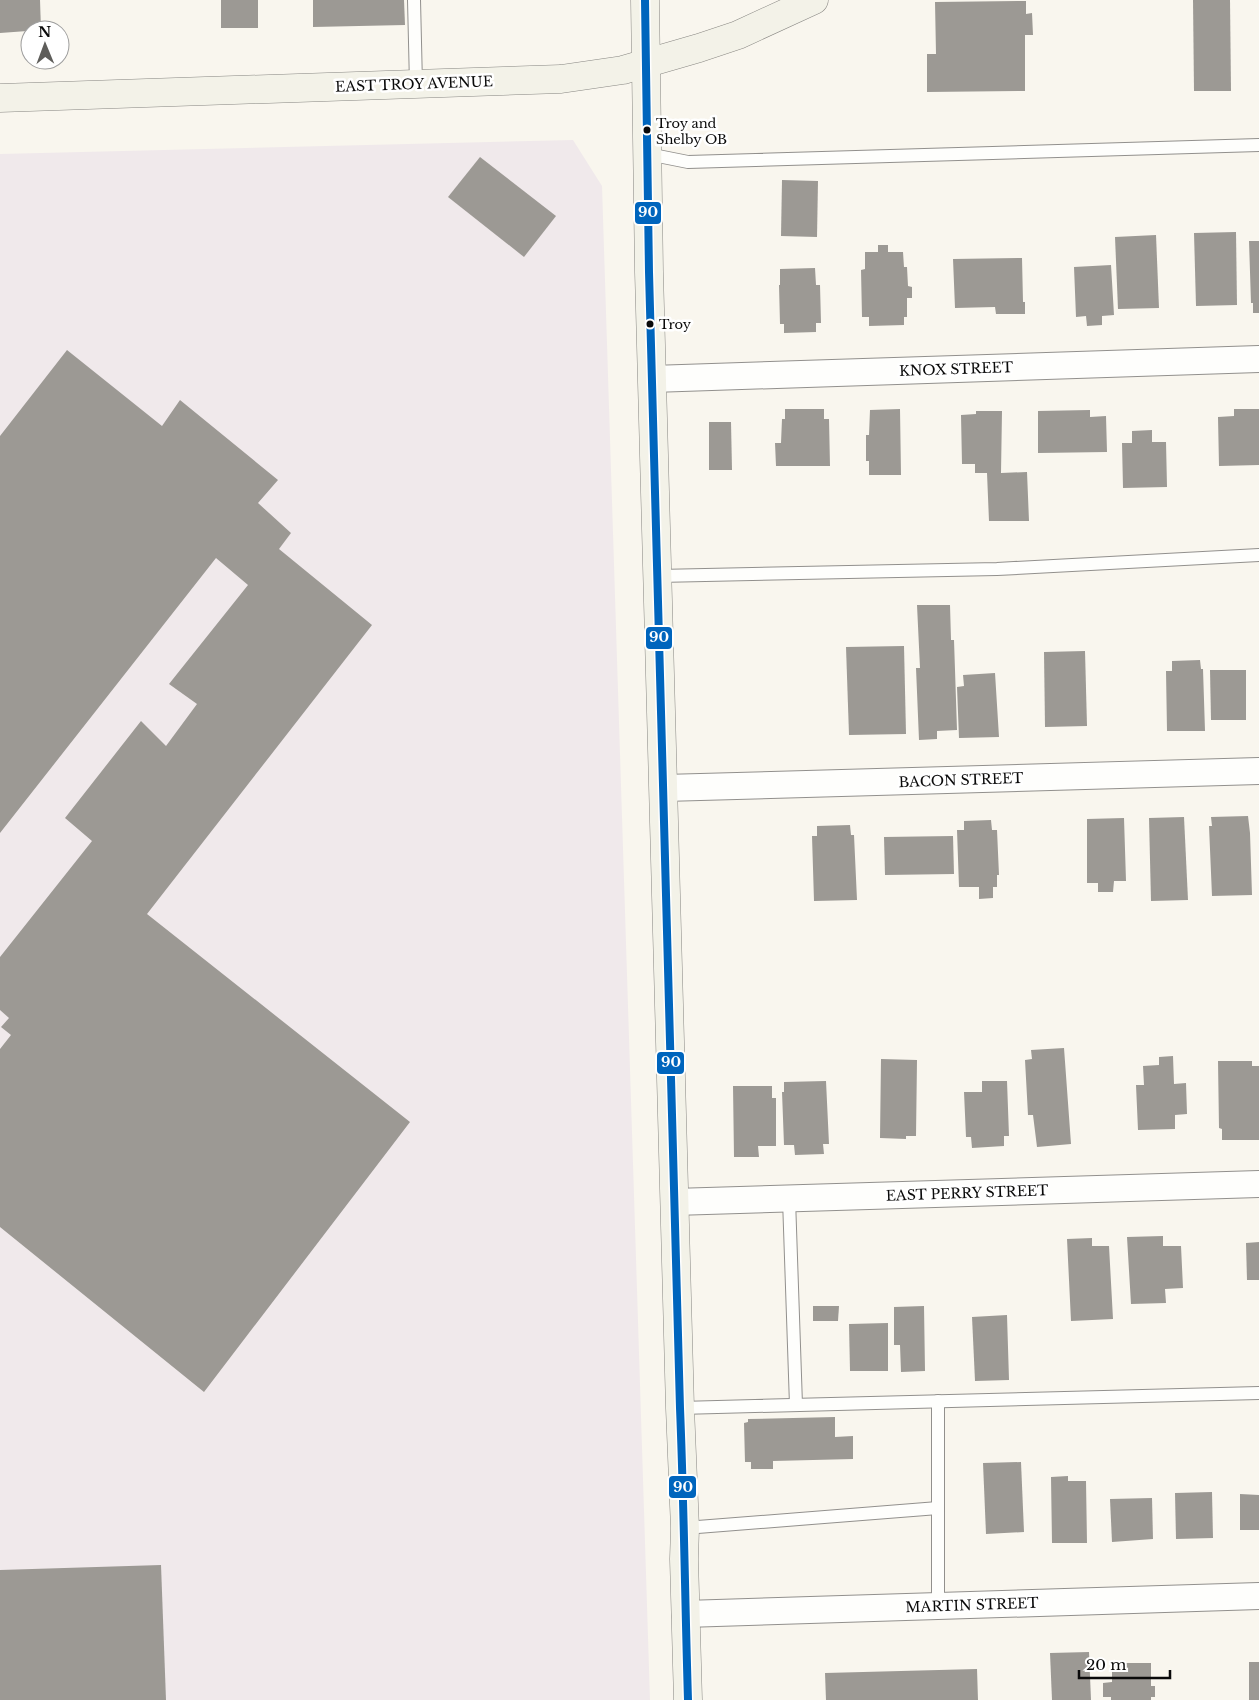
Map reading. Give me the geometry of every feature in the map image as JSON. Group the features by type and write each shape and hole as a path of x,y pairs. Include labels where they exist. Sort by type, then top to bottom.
{"main road":[{"path":"646,0 652,379 674,1202 685,1528 688,1700"},
{"name":"EAST TROY AVENUE","path":"0,98 561,79 623,70 647,64 738,35 814,0"}],"street":[{"name":"KNOX STREET","path":"652,379 1259,359"},
{"name":"BACON STREET","path":"664,788 1259,771"},
{"name":"EAST PERRY STREET","path":"674,1202 1259,1184"},
{"name":"MARTIN STREET","path":"686,1614 1259,1596"}],"lane":[{"path":"414,0 416,84"},
{"path":"648,154 688,162 1259,145"},
{"path":"658,576 997,569 1259,555"},
{"path":"789,1199 796,1405"},
{"path":"680,1408 1259,1393"},
{"path":"938,1401 938,1606"},
{"path":"685,1528 938,1508"}],"shaded area":[{"path":"573,140 602,186 650,1700 0,1700 0,154"}],"building":[{"path":"0,0 40,0 41,20 20,20 20,32 0,33"},
{"path":"221,0 258,0 258,28 221,28"},
{"path":"313,0 404,0 405,25 313,27"},
{"path":"1193,0 1230,0 1231,91 1194,91"},
{"path":"1026,1 1026,14 1032,13 1033,35 1025,35 1025,91 927,92 927,54 936,54 935,2"},
{"path":"480,157 556,216 524,257 448,197"},
{"path":"782,180 818,181 817,237 781,236"},
{"path":"1236,232 1237,305 1196,306 1194,233"},
{"path":"1156,235 1159,308 1118,309 1115,237"},
{"path":"1249,241 1259,241 1259,313 1253,313 1253,303 1251,303"},
{"path":"878,245 888,245 888,252 903,252 904,267 907,267 908,286 912,287 912,298 907,298 907,317 904,317 904,325 869,326 869,317 862,317 861,270 865,269 865,252 878,252"},
{"path":"1022,258 1025,314 996,314 995,307 955,308 953,259"},
{"path":"1111,265 1114,315 1102,316 1102,325 1087,326 1086,316 1076,317 1074,267"},
{"path":"815,268 816,285 820,285 821,323 816,323 816,332 784,333 784,324 780,324 780,269"},
{"path":"67,350 162,426 180,400 278,480 258,503 291,533 279,549 372,625 147,914 410,1122 204,1392 0,1227 0,1049 11,1035 1,1027 9,1018 0,1010 0,957 92,841 65,818 141,721 166,746 197,704 169,684 248,585 216,558 0,833 0,436"},
{"path":"785,409 824,409 824,419 829,419 830,466 776,466 775,443 781,443 782,419 785,419"},
{"path":"900,409 901,475 869,475 869,461 866,461 866,435 869,435 870,410"},
{"path":"1234,409 1259,409 1259,465 1219,466 1218,417 1234,416"},
{"path":"1090,410 1090,417 1106,416 1107,452 1038,453 1038,411"},
{"path":"976,411 1002,411 1001,473 1027,472 1029,521 989,521 987,473 975,473 975,464 962,464 961,415 976,414"},
{"path":"709,422 731,422 732,470 709,470"},
{"path":"1152,430 1152,442 1166,442 1167,487 1123,488 1122,443 1132,443 1132,431"},
{"path":"917,605 950,605 951,640 954,640 957,730 937,731 937,739 919,740 916,668 920,668"},
{"path":"904,646 906,734 849,735 846,647"},
{"path":"1085,651 1087,726 1045,727 1044,652"},
{"path":"1200,660 1201,669 1203,669 1205,731 1167,731 1166,671 1172,671 1172,661"},
{"path":"1210,670 1246,670 1246,720 1211,720"},
{"path":"995,673 999,737 959,738 957,687 964,686 963,675"},
{"path":"1248,816 1252,895 1212,896 1209,826 1212,826 1211,817"},
{"path":"1184,817 1188,900 1151,901 1149,818"},
{"path":"1124,818 1126,881 1114,881 1113,892 1098,892 1098,883 1087,883 1087,819"},
{"path":"991,820 992,830 997,830 999,875 997,875 997,887 993,887 993,898 979,899 979,887 959,887 957,830 964,830 964,821"},
{"path":"850,825 851,835 854,835 857,900 814,901 812,836 817,836 817,826"},
{"path":"953,836 954,874 885,875 884,837"},
{"path":"1064,1048 1071,1144 1037,1147 1033,1115 1028,1115 1025,1060 1032,1059 1031,1050"},
{"path":"1173,1056 1174,1084 1186,1083 1187,1114 1175,1115 1175,1129 1138,1130 1136,1085 1144,1085 1143,1066 1159,1065 1159,1057"},
{"path":"881,1059 917,1060 916,1136 906,1136 906,1139 880,1138"},
{"path":"1218,1061 1252,1061 1252,1066 1259,1066 1259,1140 1222,1140 1222,1129 1219,1128"},
{"path":"826,1081 829,1144 823,1144 824,1154 795,1155 794,1145 784,1145 782,1092 784,1092 784,1082"},
{"path":"982,1081 1007,1081 1009,1136 1004,1136 1004,1146 972,1148 971,1137 966,1137 964,1092 982,1092"},
{"path":"733,1086 772,1086 772,1098 776,1098 776,1146 758,1146 759,1157 734,1157"},
{"path":"1163,1236 1163,1246 1181,1246 1183,1288 1165,1289 1166,1303 1131,1304 1127,1237"},
{"path":"1092,1238 1092,1246 1109,1246 1113,1319 1071,1321 1067,1239"},
{"path":"1259,1242 1259,1280 1247,1280 1246,1243"},
{"path":"813,1306 839,1306 838,1321 813,1321"},
{"path":"924,1306 925,1371 901,1372 900,1345 894,1345 894,1307"},
{"path":"1007,1315 1009,1380 975,1381 972,1317"},
{"path":"888,1323 888,1371 850,1371 849,1324"},
{"path":"835,1417 835,1437 853,1436 853,1459 773,1461 773,1469 751,1469 751,1462 745,1462 744,1423 748,1422 748,1419"},
{"path":"1021,1462 1024,1532 986,1534 983,1463"},
{"path":"1068,1476 1068,1481 1086,1481 1087,1543 1052,1543 1051,1477"},
{"path":"1212,1492 1213,1538 1176,1539 1175,1493"},
{"path":"1240,1494 1259,1495 1259,1530 1240,1530"},
{"path":"1152,1498 1153,1539 1112,1542 1110,1499"},
{"path":"161,1565 166,1700 0,1700 0,1570"},
{"path":"1089,1652 1091,1700 1052,1700 1050,1653"},
{"path":"1249,1662 1259,1662 1259,1700 1249,1700"},
{"path":"1112,1663 1151,1663 1151,1686 1155,1686 1155,1697 1151,1697 1151,1700 1111,1700 1111,1697 1103,1697 1103,1683 1112,1682"},
{"path":"977,1669 978,1700 826,1700 825,1673"}],"transit line":[{"name":"90","path":"645,0 649,272 688,1700"}],"place":[{"name":"Troy and Shelby OB","path":"647,130"},
{"name":"Troy","path":"650,324"}]}
